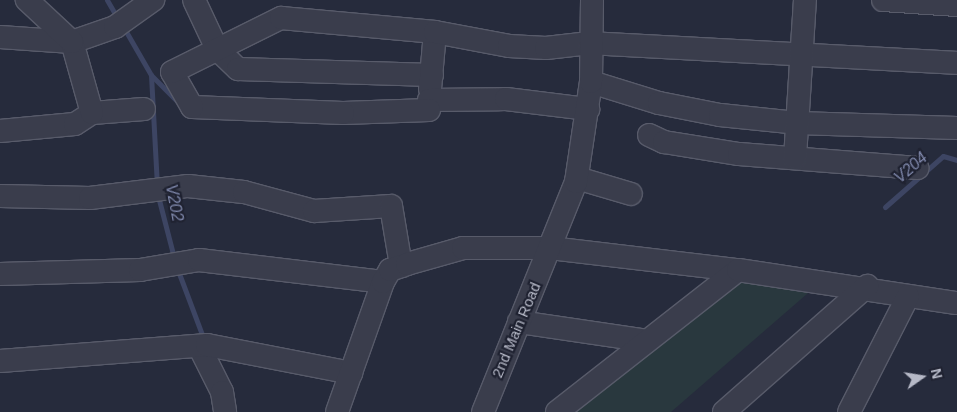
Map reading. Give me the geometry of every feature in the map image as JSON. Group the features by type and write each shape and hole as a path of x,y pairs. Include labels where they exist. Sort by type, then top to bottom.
{"street":[{"path":"27,0 72,42 92,113"},
{"path":"194,0 217,49 238,69 432,75"},
{"name":"2nd Main Road","path":"483,412 577,178 591,82 592,0"},
{"path":"795,158 805,0"},
{"path":"883,0 957,5"},
{"path":"0,37 72,42 115,27 147,4"},
{"path":"586,126 506,99 429,111 343,113 192,107 172,72 281,18 435,32 509,46 546,48 590,43 801,57 957,63"},
{"path":"429,111 435,32"},
{"path":"591,82 668,104 797,123 957,128"},
{"path":"0,131 75,124 92,113 144,109"},
{"path":"649,135 664,142 739,154 917,168"},
{"path":"577,178 631,194"},
{"path":"0,196 90,198 188,186 244,192 314,211 391,206 401,266"},
{"path":"337,412 383,282 390,270 463,248 550,248 867,286 908,296 957,303"},
{"path":"0,274 140,270 198,260 383,282"},
{"path":"557,412 738,270"},
{"path":"724,412 743,404 867,286"},
{"path":"849,412 908,296"},
{"path":"519,322 647,341"},
{"path":"0,361 199,346 351,373"},
{"path":"199,346 222,392 225,412"}],"shaded area":[{"path":"737,258 830,274 671,412 543,412"}],"waterway":[{"name":"V202","path":"107,0 118,19"},
{"name":"V202","path":"124,28 151,75 157,185"},
{"name":"V204","path":"151,75 177,101"},
{"name":"V204","path":"885,207 943,156 957,160"},
{"name":"V202","path":"158,196 174,258"},
{"name":"V202","path":"177,268 204,340"}]}
